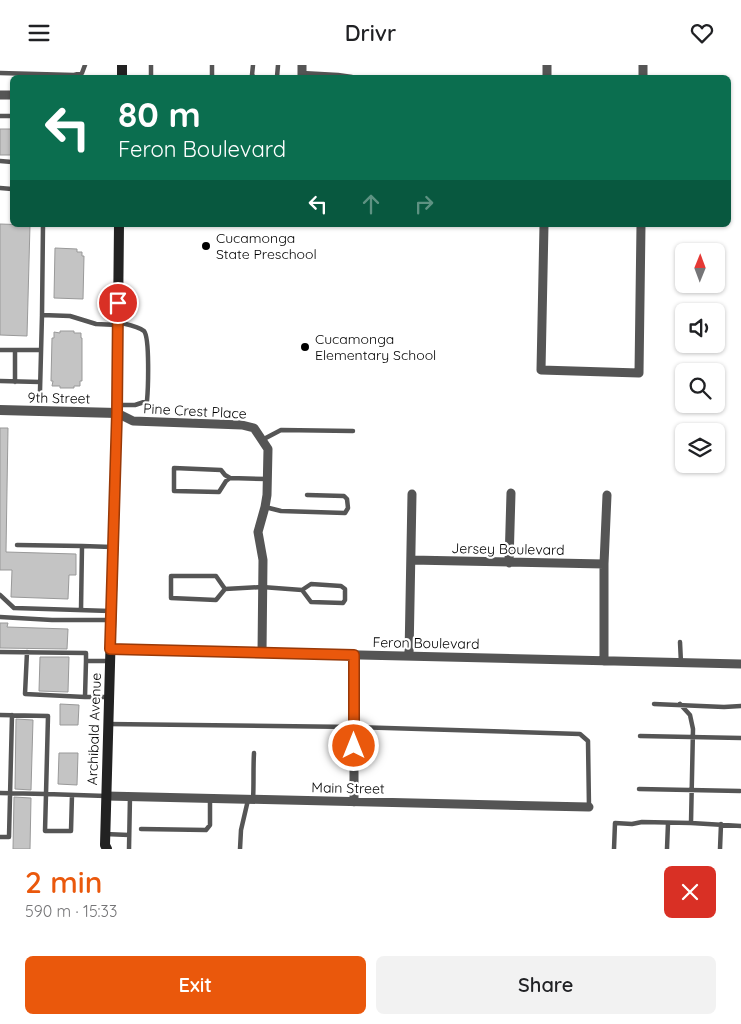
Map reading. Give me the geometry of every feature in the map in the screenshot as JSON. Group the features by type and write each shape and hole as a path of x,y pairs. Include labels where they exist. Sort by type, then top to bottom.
{"main road":[{"name":"Archibald Avenue","path":"105,848 117,409 119,227"}],"street":[{"path":"544,227 541,369 639,373 641,227"},
{"name":"9th Street","path":"0,410 117,409"},
{"name":"Pine Crest Place","path":"117,409 134,421 242,425 254,428 262,439"},
{"path":"262,439 268,449 267,495 258,532 263,560 262,653"},
{"path":"509,563 511,493"},
{"path":"409,657 412,494"},
{"path":"604,661 604,564 607,495"},
{"name":"Jersey Boulevard","path":"411,560 604,564"},
{"name":"Feron Boulevard","path":"110,649 741,664"},
{"path":"354,655 354,802"},
{"name":"Main Street","path":"106,796 589,807"}],"lane":[{"path":"74,75 82,73 85,65"},
{"path":"302,72 338,75"},
{"path":"0,73 34,75"},
{"path":"40,391 43,227"},
{"path":"42,315 70,315 96,324 118,323 144,331 147,347 147,401 117,409"},
{"path":"0,350 41,350"},
{"path":"15,350 15,381"},
{"path":"0,381 40,382"},
{"path":"262,439 282,430 353,431"},
{"path":"230,478 219,492 174,491 174,468 221,469 224,475 230,478 267,479"},
{"path":"265,507 281,511 336,513 345,513 348,508 348,499 344,496 308,495"},
{"path":"17,545 113,547"},
{"path":"82,546 82,610"},
{"path":"225,589 216,576 172,576 170,598 216,600 225,589 262,587 302,590 311,584 341,586 346,589 345,600 343,603 311,603 302,590"},
{"path":"0,595 14,608 82,610 111,615"},
{"path":"0,617 52,619 111,615"},
{"path":"680,643 681,663"},
{"path":"0,652 86,653 85,697"},
{"path":"27,652 25,694 109,697"},
{"path":"86,661 110,661"},
{"path":"654,704 741,706"},
{"path":"680,704 690,715 692,722 691,823"},
{"path":"0,715 48,716 45,831 71,831 72,795"},
{"path":"0,837 9,837 12,715"},
{"path":"108,724 354,727 580,734 588,741 589,807"},
{"path":"640,736 741,739"},
{"path":"240,849 241,830 254,784 254,753"},
{"path":"639,789 740,791"},
{"path":"0,793 106,796"},
{"path":"129,849 130,796"},
{"path":"141,829 206,830 210,825 210,798"},
{"path":"614,849 615,823 691,823 741,826"},
{"path":"667,849 668,823"},
{"path":"720,849 721,824"},
{"path":"105,834 129,835"}],"building":[{"path":"0,129 10,129 10,155 0,155"},
{"path":"0,224 10,224 10,227 30,227 27,336 0,335"},
{"path":"55,248 77,249 77,252 82,252 82,256 84,256 83,299 54,298"},
{"path":"60,331 81,333 82,381 80,381 80,386 74,386 74,388 52,386 52,338 54,338 54,332 60,333"},
{"path":"0,428 8,428 6,552 76,554 76,575 69,575 68,599 11,597 12,570 0,570"},
{"path":"0,623 8,623 7,627 68,629 67,649 0,648"},
{"path":"40,657 69,657 68,692 39,691"},
{"path":"60,704 79,705 78,725 60,725"},
{"path":"16,719 33,720 31,790 15,789"},
{"path":"59,753 78,753 77,785 58,784"},
{"path":"14,797 31,798 30,849 13,849"}],"place":[{"name":"Cucamonga State Preschool","path":"206,246"},
{"name":"Cucamonga Elementary School","path":"305,347"}],"route":[{"path":"118,303 117,413 110,649 354,655 354,746"}]}
